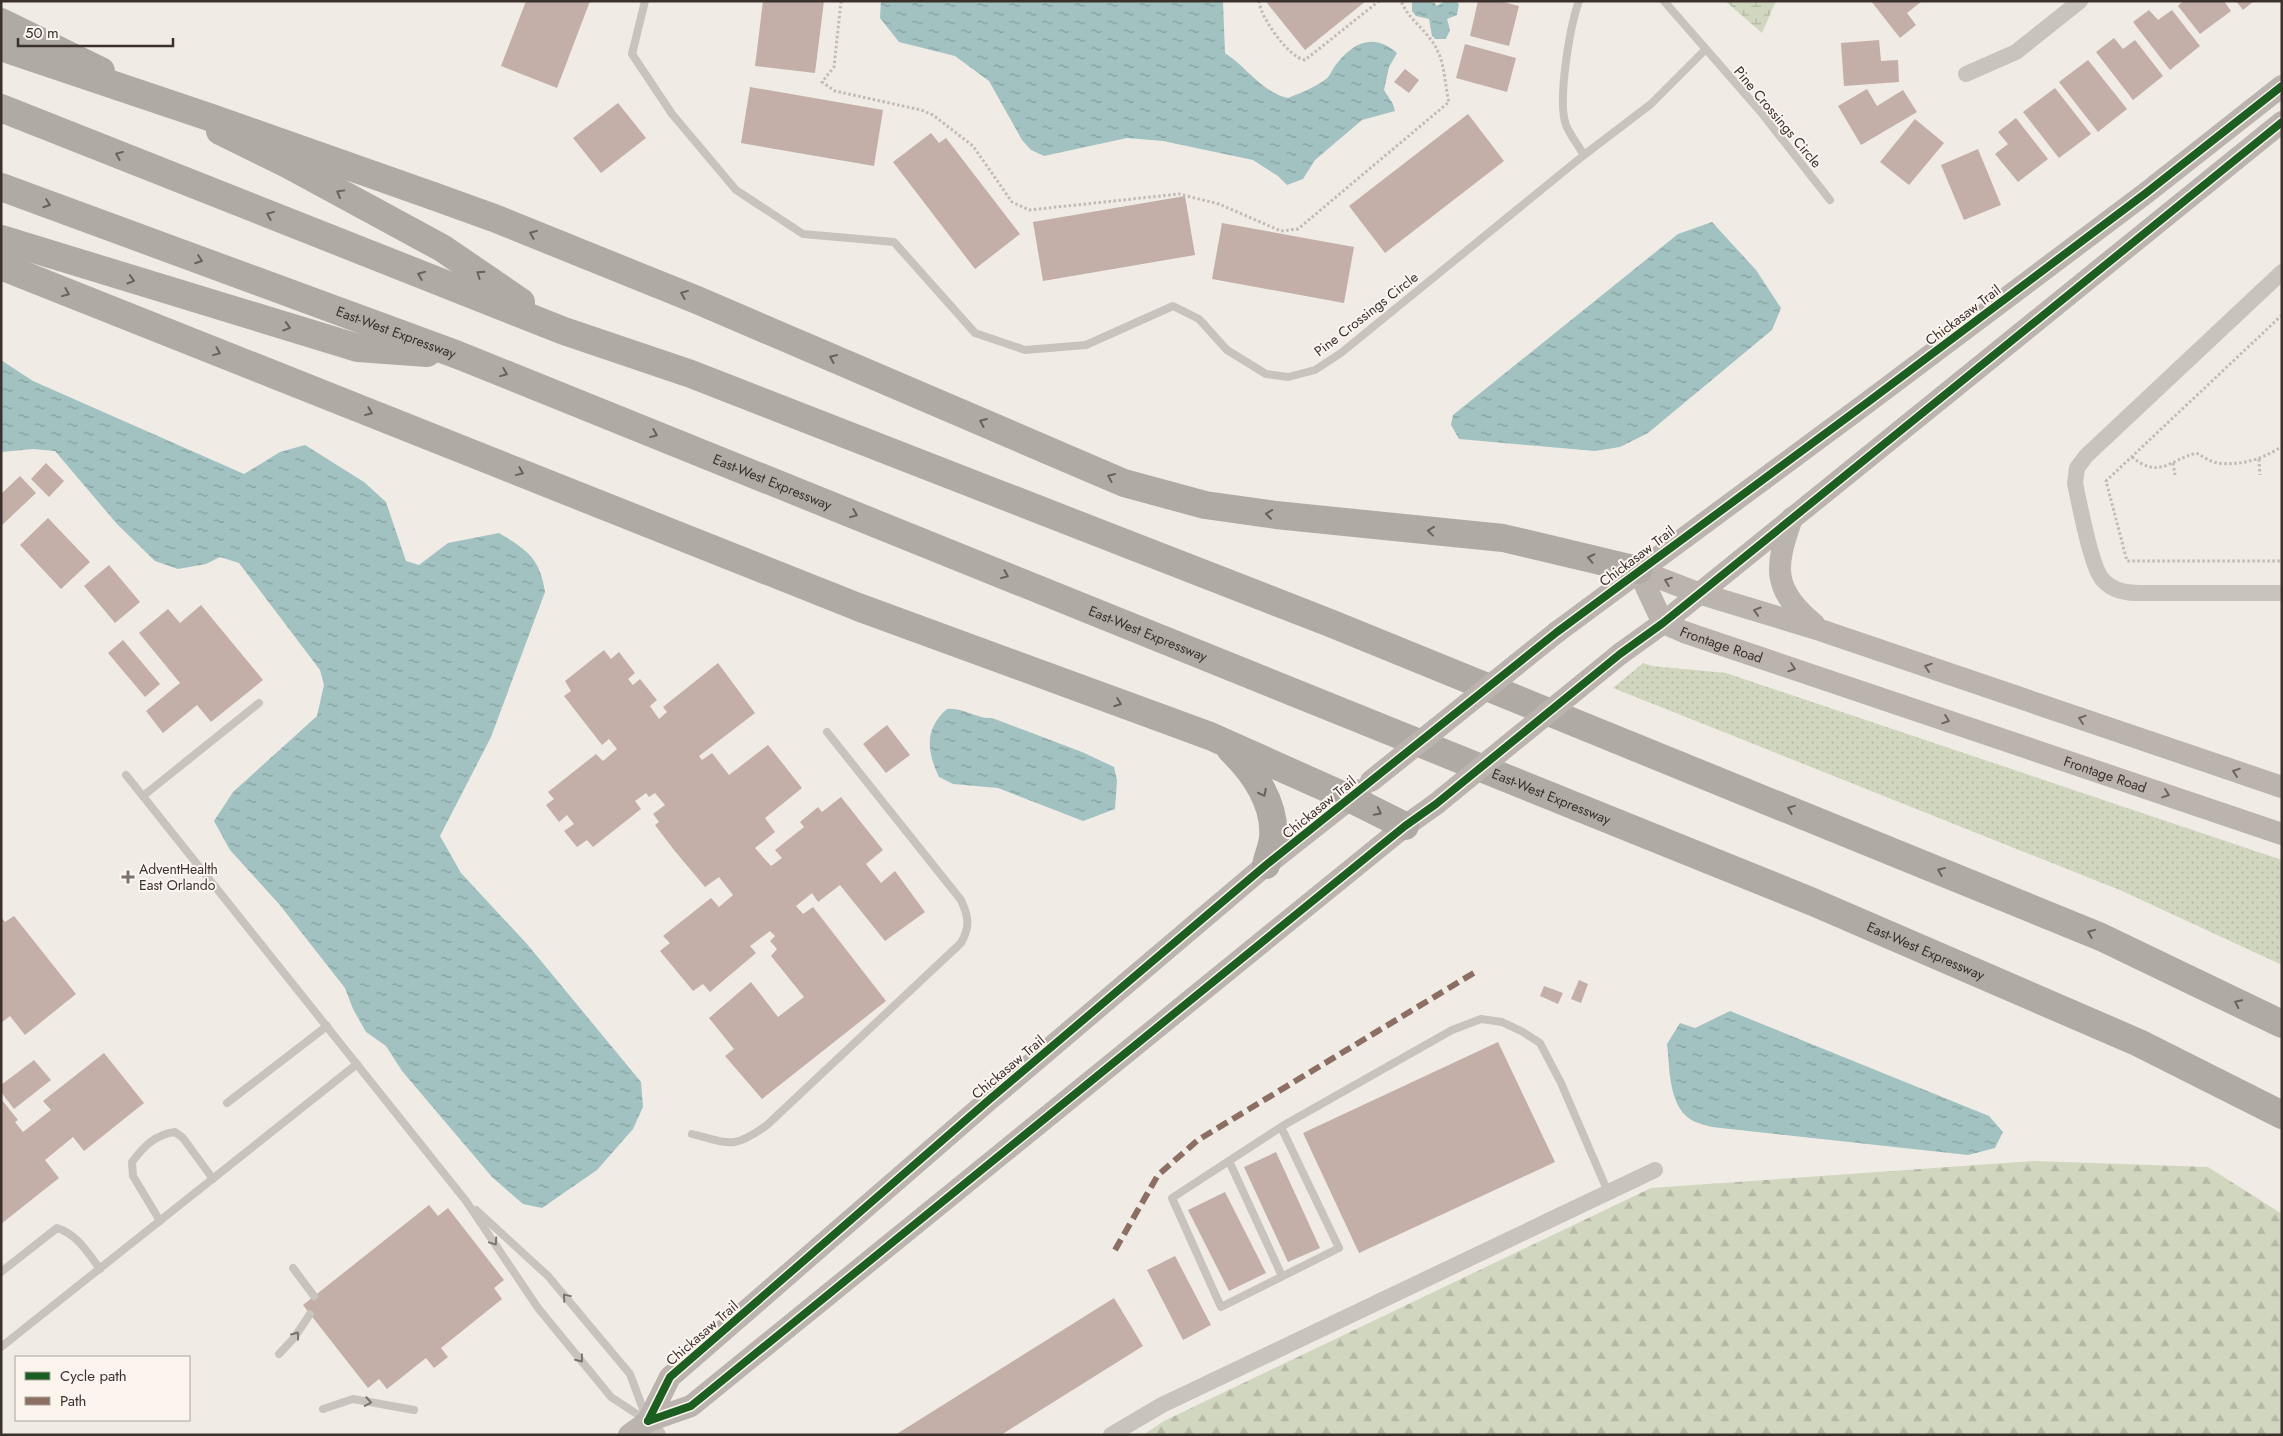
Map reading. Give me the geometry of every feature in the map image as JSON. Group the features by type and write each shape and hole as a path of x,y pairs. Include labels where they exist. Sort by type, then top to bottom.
{"highway":[{"path":"1,22 289,165 442,248 564,331"},
{"path":"1,47 494,218 697,300 1124,482 1205,505 1276,515 1503,538 1638,570"},
{"path":"1,108 564,331 691,374 1330,623 1683,765 2101,937 2282,1024"},
{"name":"East-West Expressway","path":"1,187 458,355 1813,902 2139,1043 2282,1115"},
{"path":"1,239 358,348 458,355"},
{"path":"11,270 858,607 1222,742 1351,798 1404,826"},
{"path":"1222,742 1246,766 1265,796 1272,815 1273,839 1266,865"}],"street":[{"path":"1966,74 2016,52 2080,1"},
{"name":"Chickasaw Trail","path":"653,1428 670,1377 997,1092 1266,865 1557,632 2146,193 2282,86"},
{"name":"Chickasaw Trail","path":"629,1435 653,1428 690,1406 1404,826 1436,804 1620,654 1663,623 2282,122"},
{"path":"2282,272 2086,456 2077,468 2075,483 2098,573 2114,589 2140,593 2282,592"},
{"path":"1792,518 1780,553 1780,573 1785,592 1795,608 1820,630"},
{"path":"1638,570 1698,593 1820,630 2282,788"},
{"name":"Frontage Road","path":"1638,570 1663,623 2282,834"},
{"path":"1112,1435 1170,1402 1655,1170"}],"lane":[{"name":"Pine Crossings Circle","path":"645,1 632,54 672,114 736,190 803,234 894,242 975,333 1026,350 1086,345 1173,306 1199,319 1227,350 1266,374 1288,377 1315,370 1341,353 1584,155 1652,104 1705,50"},
{"path":"1579,1 1566,52 1563,113 1566,125 1584,155"},
{"name":"Pine Crossings Circle","path":"1664,1 1760,112 1830,200"},
{"path":"143,796 259,703"},
{"path":"692,1134 725,1143 743,1141 767,1125 961,943 969,930 967,914 961,900 827,732"},
{"path":"126,775 466,1201 538,1308 611,1397 653,1428"},
{"path":"1281,1127 1339,1248 1221,1307 1172,1198 1281,1127 1452,1030 1481,1019 1502,1022 1540,1043 1561,1083 1608,1192"},
{"path":"227,1103 326,1026"},
{"path":"1,1347 357,1064"},
{"path":"160,1221 133,1176 132,1162 140,1151 162,1133 175,1132 183,1138 213,1179"},
{"path":"1229,1161 1282,1276"},
{"path":"466,1201 548,1276 630,1374 653,1428"},
{"path":"1,1272 57,1228 66,1231 78,1241 100,1269"},
{"path":"293,1268 314,1296"},
{"path":"279,1354 294,1338 310,1314"},
{"path":"324,1409 353,1399 414,1410"}],"path":[{"path":"841,1 834,67 822,82 835,91 921,110 933,115 973,146 1012,202 1028,210 1179,194 1219,204 1281,231 1298,229 1449,102 1439,52 1425,32 1405,12 1401,1"},
{"path":"1259,1 1262,15 1292,55 1305,60 1379,1"},
{"path":"2282,315 2106,481 2126,561 2282,560"},
{"path":"2132,457 2149,468 2158,468 2196,453 2219,463 2259,459 2282,446"},
{"path":"2259,459 2260,475"},
{"path":"2173,463 2175,475"}],"green space":[{"path":"1725,1 1776,1 1762,33"},
{"path":"1643,663 1652,666 1726,673 2282,860 2282,965 2122,891 1613,688"},
{"path":"2034,1161 2208,1167 2282,1214 2282,1435 1143,1435 1164,1421 1651,1188"}],"water":[{"path":"881,1 1223,1 1225,53 1262,85 1278,95 1288,98 1308,90 1326,79 1348,51 1356,46 1371,42 1380,43 1388,47 1397,53 1389,67 1384,90 1395,111 1362,120 1315,160 1303,179 1287,185 1278,176 1253,160 1163,141 1127,138 1044,156 1031,150 1022,140 989,81 955,56 899,42 880,18"},
{"path":"1412,1 1433,1 1437,6 1445,1 1456,1 1459,4 1457,15 1447,19 1450,30 1446,39 1436,39 1432,36 1429,19 1416,16 1412,11"},
{"path":"1712,222 1756,270 1781,308 1772,330 1648,433 1620,447 1595,451 1459,439 1451,425 1453,415 1678,234"},
{"path":"1,360 33,381 244,474 280,452 305,445 364,482 386,502 406,561 419,565 448,543 499,533 525,550 536,563 543,580 545,592 491,737 440,836 461,873 527,944 641,1082 643,1107 633,1129 597,1170 542,1208 523,1204 492,1177 402,1071 386,1046 366,1032 353,1009 345,988 279,904 230,850 214,821 233,792 317,716 324,685 320,670 239,563 220,557 206,564 178,569 155,561 117,524 55,451 33,449 1,452"},
{"path":"947,709 992,718 1082,752 1114,767 1117,780 1115,809 1083,821 998,788 953,784 939,777 932,759 930,741 934,725"},
{"path":"1730,1011 1989,1116 2003,1132 1995,1148 1968,1155 1712,1127 1695,1122 1683,1112 1674,1095 1667,1044 1680,1023 1695,1028"}],"building":[{"path":"526,1 590,1 557,88 501,66"},
{"path":"763,1 824,1 815,73 755,66"},
{"path":"1269,1 1366,1 1305,50 1267,3"},
{"path":"1478,1 1499,1 1519,6 1509,46 1470,36"},
{"path":"1871,1 1922,1 1907,13 1916,25 1900,38"},
{"path":"2183,1 2224,1 2231,11 2200,34 2178,6"},
{"path":"2236,1 2254,1 2243,10"},
{"path":"2149,10 2158,20 2172,10 2200,46 2170,70 2133,22"},
{"path":"2114,38 2123,49 2135,40 2163,76 2133,100 2096,52"},
{"path":"1879,40 1881,61 1898,60 1899,82 1844,86 1841,43"},
{"path":"1465,44 1516,58 1507,92 1456,78"},
{"path":"2088,60 2127,109 2098,132 2059,82"},
{"path":"1405,69 1419,80 1409,93 1394,82"},
{"path":"750,87 883,110 874,166 741,143"},
{"path":"2055,88 2091,134 2059,158 2023,112"},
{"path":"1867,89 1877,106 1903,90 1917,112 1861,145 1838,106"},
{"path":"618,103 646,138 601,173 573,138"},
{"path":"1468,114 1504,161 1385,253 1349,206"},
{"path":"2016,118 2048,159 2018,182 1995,154 2008,144 1998,132"},
{"path":"1915,119 1944,143 1909,185 1880,162"},
{"path":"931,133 939,143 946,138 1020,234 975,269 893,162"},
{"path":"1978,149 2001,205 1964,220 1941,165"},
{"path":"1185,196 1195,255 1043,281 1033,222"},
{"path":"1222,223 1354,247 1344,303 1212,279"},
{"path":"46,463 64,481 49,497 31,479"},
{"path":"20,476 36,493 1,526 1,494"},
{"path":"48,518 90,562 61,589 20,545"},
{"path":"109,565 140,602 115,623 84,586"},
{"path":"201,605 263,680 211,722 197,705 163,733 146,711 180,683 139,633 168,609 180,623"},
{"path":"123,640 160,684 145,697 108,653"},
{"path":"604,650 611,659 619,652 635,673 628,679 633,685 640,679 657,700 650,706 659,719 667,712 663,707 718,663 755,713 699,756 702,760 712,753 729,775 768,745 802,788 765,818 775,832 755,848 771,866 782,858 775,850 804,827 800,822 818,807 822,812 841,797 883,850 866,864 881,883 895,871 925,912 885,941 840,885 818,902 812,893 796,906 803,914 813,907 886,1001 762,1099 725,1056 734,1049 709,1018 751,982 778,1017 804,997 771,956 777,949 770,941 775,936 770,931 750,946 756,953 710,992 703,984 693,991 660,951 670,943 663,936 711,898 719,907 733,895 719,877 705,887 655,825 659,822 653,814 665,805 655,793 649,797 646,793 635,801 641,809 593,847 587,840 577,847 564,831 574,824 567,815 559,822 546,805 554,799 548,792 596,754 603,761 617,749 609,739 602,745 564,696 571,691 565,681"},
{"path":"887,725 910,755 886,773 863,744"},
{"path":"14,916 76,994 25,1035 10,1016 1,1023 1,917 5,922"},
{"path":"1579,980 1588,984 1581,1003 1571,999"},
{"path":"1544,986 1563,993 1558,1004 1540,996"},
{"path":"1498,1042 1555,1162 1359,1253 1303,1133"},
{"path":"104,1053 144,1103 84,1151 73,1137 45,1160 59,1178 1,1224 1,1099 18,1120 15,1122 23,1132 51,1110 43,1101"},
{"path":"34,1060 51,1080 14,1109 1,1092 1,1085"},
{"path":"1276,1152 1320,1248 1288,1262 1244,1167"},
{"path":"1225,1192 1266,1273 1229,1291 1188,1210"},
{"path":"429,1205 438,1216 448,1208 504,1280 494,1288 502,1299 441,1348 448,1357 434,1368 426,1358 387,1389 379,1379 368,1388 303,1305"},
{"path":"1175,1256 1211,1325 1183,1340 1147,1270"},
{"path":"1114,1298 1143,1346 1001,1435 895,1435"}],"marked path":[{"path":"1115,1250 1158,1175 1198,1140 1477,971"}],"cycle path":[{"path":"648,1421 670,1377 990,1099 1266,865 1557,632 2146,193 2282,86"},
{"path":"648,1421 691,1406 1405,826 1436,804 1620,654 1663,623 2282,122"}],"place":[{"name":"AdventHealth East Orlando","path":"128,877"}]}
